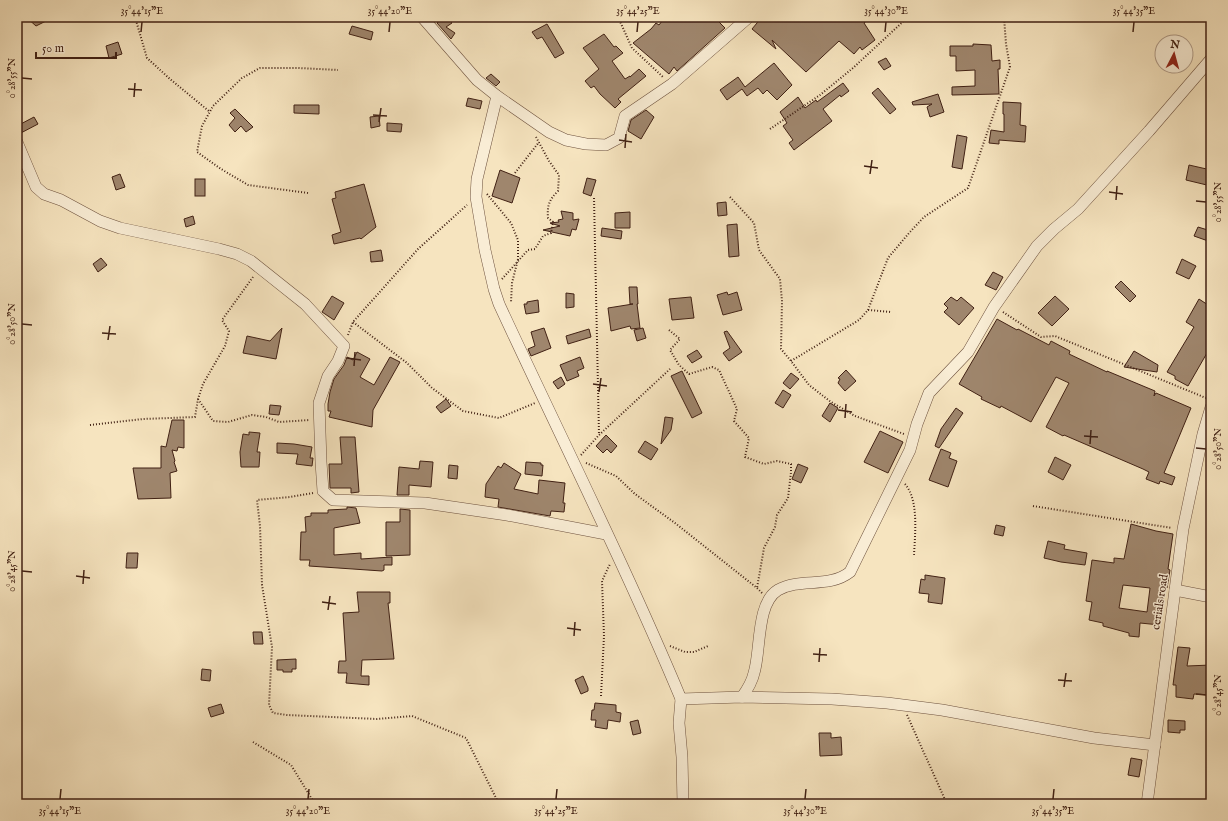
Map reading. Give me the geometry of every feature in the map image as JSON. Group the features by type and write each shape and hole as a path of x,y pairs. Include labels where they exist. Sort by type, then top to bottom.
{"street":[{"path":"422,17 477,80 532,121 566,140 606,145 618,138 625,116 672,84 749,17"},
{"path":"742,698 749,686 754,672 763,617 768,600 776,591 789,585 826,582 842,578 850,572 910,450 918,419 928,393 968,352 994,307 1037,246 1054,229 1078,209 1149,131 1211,59"},
{"path":"497,96 477,179 476,197 494,289 499,304 558,431 578,464 606,534 616,552 658,644 681,699 680,723 683,804"},
{"path":"17,142 36,187 44,194 61,200 100,221 120,228 195,243 237,254 260,267 280,286 305,304 344,346 338,360 328,376 320,403 319,419 323,491 333,500 425,503 507,515 606,534"},
{"name":"cerials road","path":"1147,804 1184,529 1203,434 1211,407"},
{"path":"1175,590 1211,597"},
{"path":"681,699 832,699 887,703 942,710 1094,738 1155,746"}],"path":[{"path":"135,17 147,58 210,112"},
{"path":"618,17 632,48 668,83 672,84"},
{"path":"770,129 820,95 853,68 908,17"},
{"path":"791,361 859,320 868,310 888,258 900,243 924,217 968,188 1010,66 1006,44 1004,17"},
{"path":"308,193 248,185 221,169 197,152 202,126 213,106 242,78 260,68 338,70"},
{"path":"494,289 528,250 535,249 543,236 551,232 553,222 548,218 547,206 552,196 558,191 559,175 549,162 534,134"},
{"path":"515,173 539,142"},
{"path":"477,179 488,196 511,223 518,240 518,259 512,283 510,304"},
{"path":"344,346 353,322 418,249 476,197"},
{"path":"730,197 754,223 759,250 780,279 782,301 781,349 809,385 831,402 855,416 913,438"},
{"path":"594,198 599,435"},
{"path":"90,425 143,419 195,417 202,384 225,346 229,331 222,320 260,267"},
{"path":"994,307 1041,337 1055,336 1211,400"},
{"path":"868,310 891,312"},
{"path":"353,322 407,363 432,388 463,412 499,418 543,399"},
{"path":"669,330 680,339 670,350 679,365 689,374 712,367 719,370 737,409 734,421 749,438 745,457 764,464 777,461 791,464 788,498 778,514 775,526 764,548 757,588"},
{"path":"670,369 599,435 578,464 616,476 635,494 675,523 757,588 768,600"},
{"path":"198,399 213,421 228,422 252,415 266,417 280,422 319,419"},
{"path":"897,475 910,490 916,521 914,555"},
{"path":"323,491 290,497 257,500 260,526 262,585 272,647 269,706 273,713 287,716 377,719 412,716 466,738 499,804"},
{"path":"1033,506 1184,529"},
{"path":"601,696 604,636 602,581 616,552"},
{"path":"658,644 673,647 685,652 694,652 708,646"},
{"path":"903,705 946,804"},
{"path":"253,742 291,765 315,804"}],"building":[{"path":"26,17 54,17 36,26"},
{"path":"444,17 447,17 452,23 446,27 455,33 451,39 437,23"},
{"path":"665,17 723,17 719,22 725,28 677,71 674,67 669,74 633,43 651,29 656,23 659,25"},
{"path":"762,17 871,17 864,23 875,40 862,50 860,47 854,54 839,41 806,72 772,40 776,49 752,29"},
{"path":"547,24 564,53 555,58 542,37 537,39 532,32"},
{"path":"352,26 373,32 371,40 349,34"},
{"path":"604,34 614,47 616,46 623,53 612,61 625,79 630,77 639,69 646,76 618,99 621,102 615,108 594,86 591,88 585,81 599,69 583,48"},
{"path":"118,42 122,54 109,58 106,46"},
{"path":"973,44 991,45 992,61 1000,60 1000,69 998,69 999,94 952,95 952,87 975,86 975,70 956,71 956,56 950,56 950,46 973,46"},
{"path":"886,58 891,66 884,70 878,62"},
{"path":"774,63 792,85 777,100 767,90 763,94 758,88 747,96 742,89 727,100 720,90 738,77 745,87"},
{"path":"491,74 500,82 496,86 486,78"},
{"path":"843,83 849,91 841,97 840,95 823,109 832,121 794,150 789,143 793,140 783,126 787,123 780,112 798,97 805,108 816,100 817,102"},
{"path":"878,88 896,109 890,114 872,93"},
{"path":"938,94 944,112 930,117 927,107 932,104 913,105 912,102"},
{"path":"468,98 482,101 480,109 466,106"},
{"path":"1003,102 1021,103 1020,125 1026,126 1025,142 999,140 999,144 989,143 991,130 1004,132"},
{"path":"294,105 319,105 319,114 294,113"},
{"path":"235,109 253,127 246,132 241,126 235,132 229,125 235,118 230,113"},
{"path":"646,110 654,117 641,139 628,131 631,120"},
{"path":"379,116 380,126 371,128 370,117"},
{"path":"34,117 38,124 17,135 17,126"},
{"path":"387,123 402,124 401,132 387,131"},
{"path":"957,135 967,137 962,169 952,167"},
{"path":"1189,165 1211,170 1211,186 1186,180"},
{"path":"500,170 520,178 512,203 492,196"},
{"path":"120,174 125,187 116,190 112,177"},
{"path":"587,178 596,180 591,196 583,193"},
{"path":"195,179 205,179 205,196 195,196"},
{"path":"364,184 376,227 361,239 334,244 332,235 341,232 332,199 336,198 335,192"},
{"path":"726,202 727,215 718,216 717,203"},
{"path":"561,211 573,213 573,220 579,219 576,230 572,229 570,236 543,230 560,226 550,223 559,222 558,220 563,219"},
{"path":"630,212 630,228 615,228 615,213"},
{"path":"193,216 195,224 186,227 184,219"},
{"path":"737,224 739,256 729,257 727,225"},
{"path":"1198,227 1211,231 1211,242 1194,236"},
{"path":"602,228 622,231 621,239 601,236"},
{"path":"381,250 383,261 371,262 370,252"},
{"path":"101,258 107,265 98,272 93,264"},
{"path":"1182,259 1196,266 1189,279 1176,273"},
{"path":"993,272 1003,277 996,290 985,285"},
{"path":"1121,281 1136,296 1130,302 1115,287"},
{"path":"629,287 637,287 637,304 640,328 631,329 630,326 611,331 608,308 633,304 630,304"},
{"path":"727,292 728,295 737,292 742,310 723,315 717,295"},
{"path":"566,293 574,294 574,307 566,308"},
{"path":"332,296 344,303 334,320 322,312"},
{"path":"1055,296 1069,309 1052,326 1038,313"},
{"path":"691,297 694,318 672,320 669,299"},
{"path":"951,297 957,301 961,297 974,308 959,325 944,312 948,308 944,304"},
{"path":"1199,299 1211,307 1211,346 1188,386 1175,379 1175,376 1167,372 1194,327 1186,322"},
{"path":"538,300 539,312 526,314 524,304"},
{"path":"997,319 1049,345 1051,341 1070,351 1069,354 1107,372 1155,391 1154,396 1156,393 1191,408 1164,473 1175,477 1172,485 1160,481 1159,484 1146,479 1149,472 1064,435 1063,436 1046,427 1069,383 1056,377 1031,422 1001,406 1000,408 981,399 982,397 959,384"},
{"path":"282,328 276,359 243,353 247,336 270,341"},
{"path":"544,328 551,348 531,356 528,349 535,346 531,332"},
{"path":"643,328 646,338 637,341 634,330"},
{"path":"589,329 591,337 568,344 566,336"},
{"path":"727,331 742,352 729,361 723,353 730,348 724,332"},
{"path":"697,350 702,357 692,363 687,356"},
{"path":"1134,351 1158,365 1157,372 1124,367"},
{"path":"357,352 370,359 360,377 374,385 390,357 400,362 373,410 372,427 329,417 331,411 328,411 328,404 334,379 344,365 347,357 353,360"},
{"path":"580,357 584,368 577,371 579,376 567,381 560,365"},
{"path":"846,370 856,381 845,391 838,383 840,379 838,378"},
{"path":"682,371 702,413 692,418 671,376"},
{"path":"791,373 799,379 790,389 783,383"},
{"path":"561,377 565,384 558,389 553,382"},
{"path":"783,390 791,395 783,408 775,403"},
{"path":"446,399 451,406 441,413 436,407"},
{"path":"830,403 838,408 830,422 822,416"},
{"path":"270,405 281,406 279,415 269,414"},
{"path":"956,408 963,413 939,448 935,446 941,429"},
{"path":"665,417 673,418 671,430 661,444"},
{"path":"172,420 184,420 184,448 178,447 177,451 172,450 177,471 170,473 171,498 138,499 133,468 161,468 161,446 166,447"},
{"path":"880,431 903,442 888,473 864,462"},
{"path":"249,432 260,433 257,452 260,452 259,467 241,467 240,452 243,434 249,435"},
{"path":"606,435 617,446 611,453 607,449 603,453 596,446"},
{"path":"340,437 355,437 359,492 351,493 351,488 330,488 329,464 342,464"},
{"path":"645,441 658,449 651,460 638,452"},
{"path":"277,443 312,447 310,458 313,458 312,466 296,464 298,454 277,453"},
{"path":"941,449 951,453 949,458 957,461 948,487 929,480"},
{"path":"1055,457 1071,465 1063,480 1048,472"},
{"path":"420,461 433,462 431,487 409,485 409,495 397,495 399,467 419,469"},
{"path":"526,462 541,463 541,465 543,465 542,476 525,474"},
{"path":"504,463 521,474 514,489 538,494 539,480 565,483 563,503 565,503 564,512 551,511 550,516 498,507 499,499 485,497 486,484 498,466 501,468"},
{"path":"798,464 808,468 801,483 792,479"},
{"path":"449,465 458,466 457,479 448,478"},
{"path":"347,507 356,508 360,523 334,528 334,555 361,553 361,559 392,557 392,565 384,565 384,570 382,571 309,566 310,560 300,560 301,532 306,532 305,517 311,516 311,513 328,513 328,510 347,509"},
{"path":"400,509 410,510 410,555 386,556 386,522 400,522"},
{"path":"1131,524 1173,534 1168,569 1170,570 1167,588 1164,587 1160,625 1140,623 1139,637 1129,636 1129,633 1103,626 1103,623 1089,620 1092,602 1086,601 1092,560 1114,563 1114,558 1124,559","holes":["1123,585 1150,588 1147,612 1119,608"]},
{"path":"996,525 1005,527 1003,536 994,534"},
{"path":"1048,541 1065,545 1064,549 1087,553 1085,565 1044,558"},
{"path":"127,553 138,553 137,568 126,568"},
{"path":"925,575 945,578 942,604 928,602 929,594 919,593 921,579 925,580"},
{"path":"357,592 390,592 390,603 388,603 394,659 362,660 361,676 369,676 369,685 346,683 347,673 338,673 339,661 346,661 343,613 359,612"},
{"path":"253,632 262,632 263,644 254,644"},
{"path":"1178,647 1190,648 1187,666 1211,665 1211,695 1194,694 1193,699 1176,697 1176,685 1173,685"},
{"path":"296,659 296,669 292,669 292,672 277,670 277,660"},
{"path":"202,669 211,670 210,681 201,680"},
{"path":"583,676 588,691 581,694 575,680"},
{"path":"595,703 616,705 616,712 621,713 620,722 608,720 607,729 595,727 596,720 591,720 592,710 594,710"},
{"path":"221,704 224,713 211,717 208,708"},
{"path":"638,720 641,733 633,735 630,722"},
{"path":"1168,720 1185,721 1185,730 1180,730 1180,733 1168,732"},
{"path":"819,733 831,733 831,738 841,737 842,755 820,756"},
{"path":"1131,758 1142,760 1139,777 1128,775"}]}
